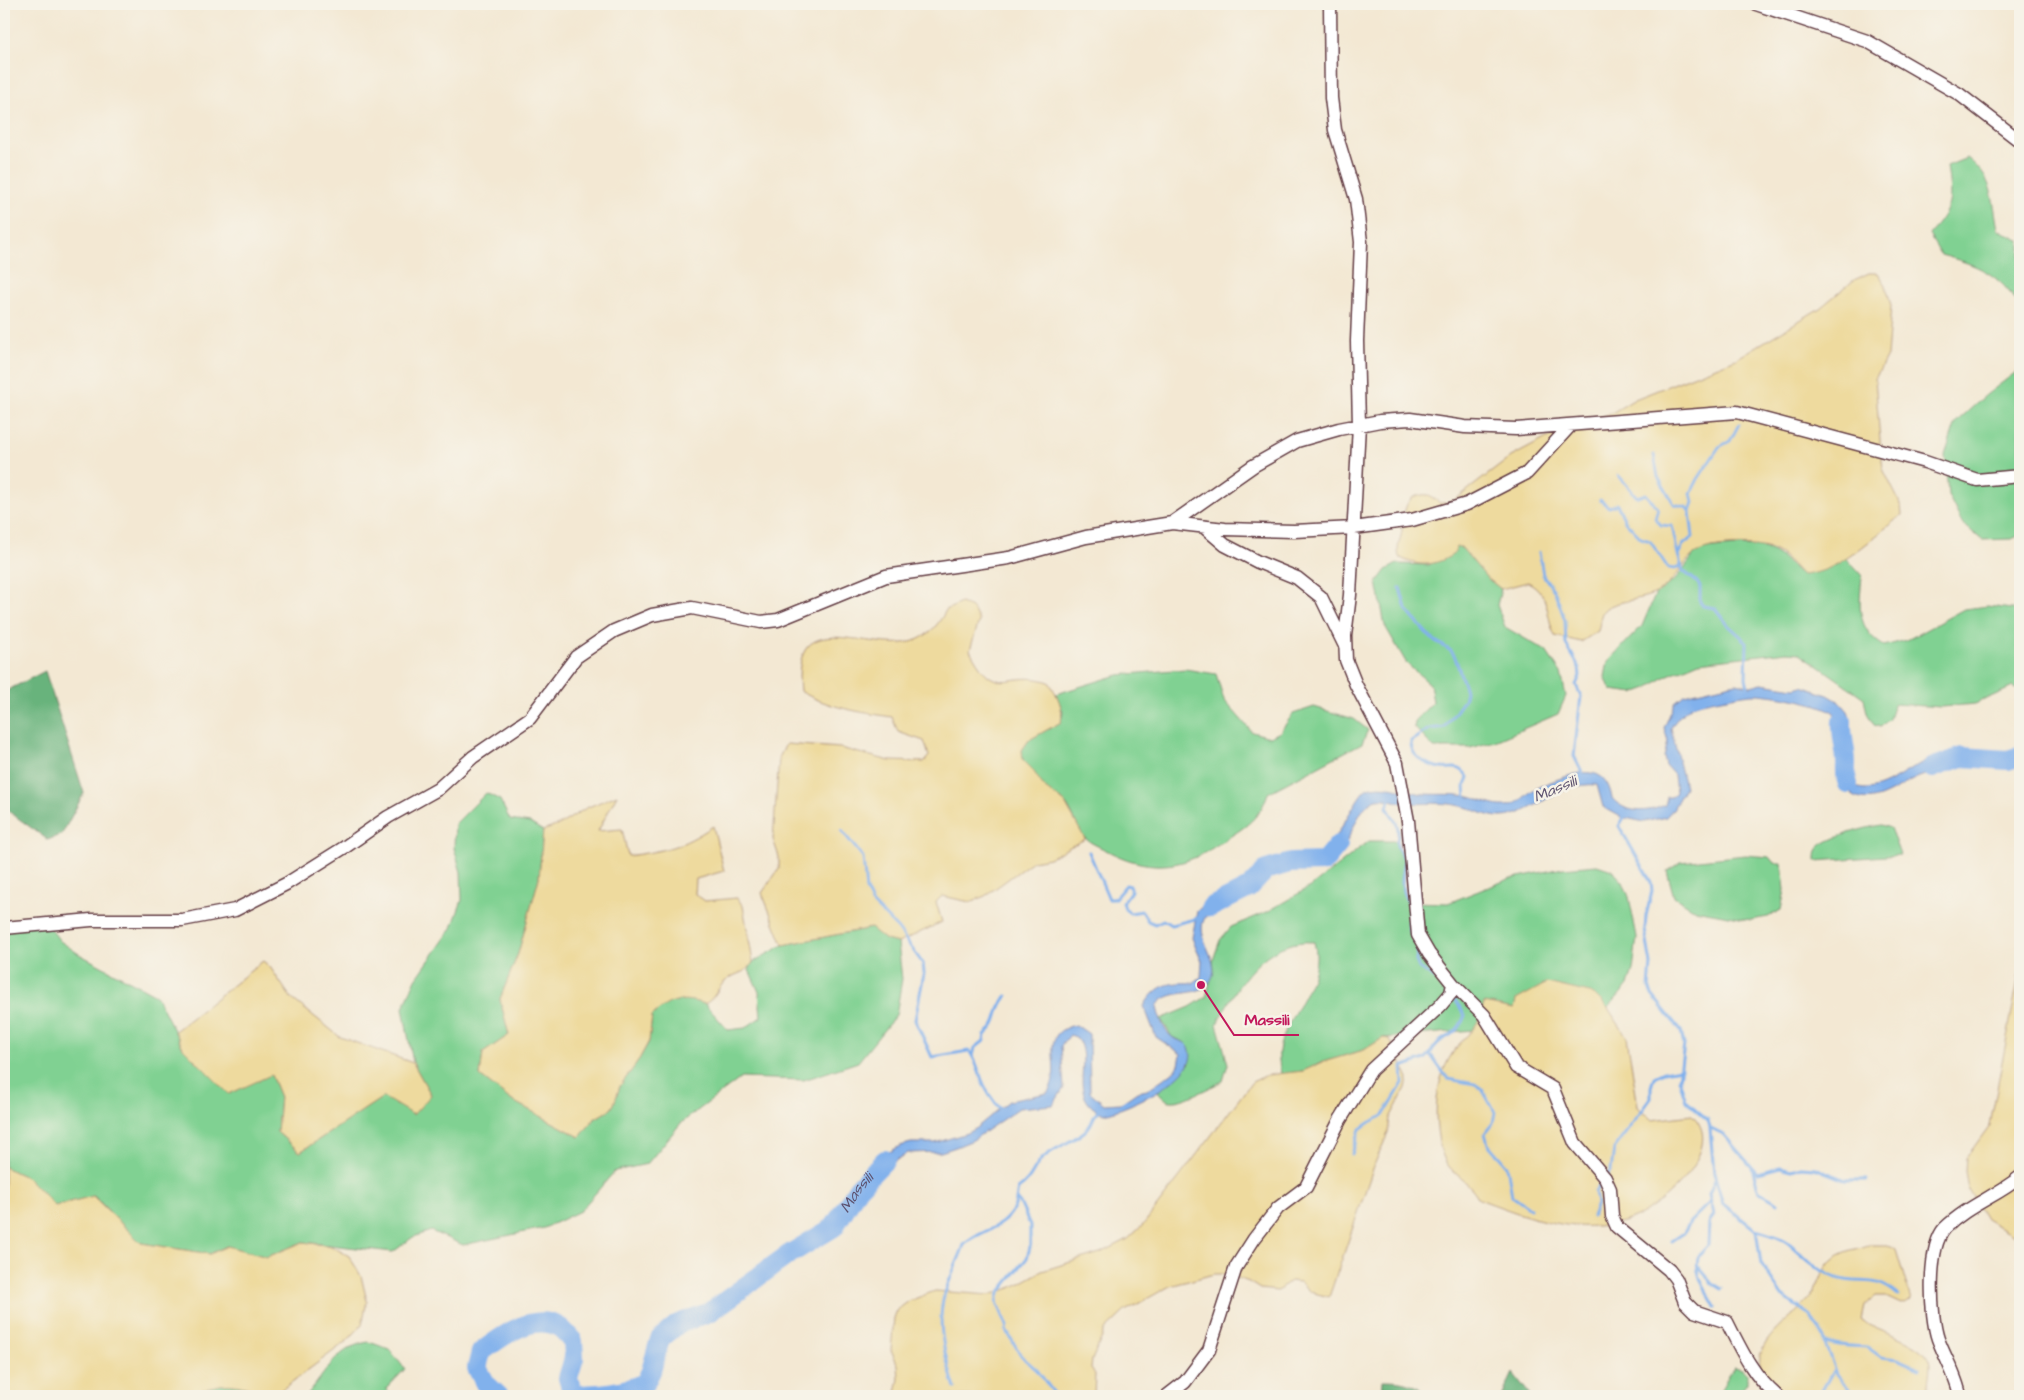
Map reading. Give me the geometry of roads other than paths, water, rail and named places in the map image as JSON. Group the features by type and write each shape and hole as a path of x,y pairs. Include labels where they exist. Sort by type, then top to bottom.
{"street":[{"path":"1330,4 1330,98 1335,130 1356,199 1361,242 1357,341 1359,425 1346,660 1356,685 1397,764 1411,846 1418,936 1428,954 1453,984 1484,1015 1516,1067 1553,1088 1575,1143 1605,1178 1610,1189 1612,1216 1617,1227 1669,1270 1676,1279 1685,1302 1694,1311 1727,1322 1748,1363 1763,1385 1777,1396"},
{"path":"1756,4 1867,41 1959,94 2020,141"},
{"path":"1172,523 1253,466 1297,441 1359,425 1410,419 1474,427 1516,429 1737,412 1925,462 1977,480 2020,476"},
{"path":"4,928 91,920 182,920 235,910 286,884 388,817 438,789 473,758 530,718 576,657 614,631 652,615 692,608 761,622 778,620 886,576 1009,558 1086,537 1172,523 1204,527 1294,531 1354,528 1412,520 1467,504 1527,473 1571,425"},
{"path":"1204,527 1225,545 1258,562 1298,578 1321,596 1346,646"},
{"path":"1167,1396 1185,1382 1209,1350 1236,1267 1254,1238 1278,1208 1306,1187 1340,1120 1371,1070 1440,1006 1451,993 1453,984"},
{"path":"1960,1396 1938,1337 1932,1301 1934,1262 1940,1235 1976,1204 2007,1188 2020,1177"}],"water":[{"path":"1736,683 1751,686 1762,683 1795,688 1802,686 1828,695 1840,702 1848,711 1850,717 1849,747 1841,749 1838,745 1836,736 1837,721 1834,713 1819,706 1795,699 1759,694 1741,695 1703,703 1686,710 1671,728 1685,787 1673,809 1666,817 1644,822 1621,817 1603,807 1597,785 1569,788 1523,811 1501,817 1490,816 1466,807 1454,805 1404,803 1377,799 1364,808 1345,844 1329,865 1321,865 1319,858 1332,842 1359,798 1368,788 1375,786 1425,794 1464,796 1501,806 1510,806 1547,783 1574,774 1591,773 1598,775 1604,780 1609,787 1612,798 1623,807 1644,811 1665,805 1667,797 1672,797 1676,792 1674,775 1666,766 1664,757 1668,741 1664,728 1675,702 1684,695"},
{"path":"2020,752 2020,761 2008,767 1989,763 1980,756 2003,757"},
{"path":"1954,756 1960,764 1919,777 1892,792 1873,799 1863,799 1854,796 1844,786 1840,775 1841,760 1847,758 1850,779 1854,786 1863,789 1872,788 1893,780 1930,759"},
{"path":"1235,889 1236,892 1233,896 1209,913 1203,924 1205,941 1214,967 1209,983 1197,991 1168,997 1157,1006 1166,1031 1172,1037 1188,1046 1191,1057 1186,1068 1175,1079 1161,1089 1128,1106 1104,1114 1092,1107 1085,1098 1081,1047 1076,1037 1070,1035 1061,1046 1064,1088 1053,1105 1019,1108 973,1140 941,1152 908,1153 887,1166 870,1182 862,1176 886,1154 900,1146 911,1143 935,1143 967,1133 1009,1101 1047,1093 1054,1073 1053,1043 1056,1035 1063,1029 1076,1025 1089,1034 1090,1092 1104,1104 1121,1103 1137,1092 1147,1090 1173,1072 1179,1065 1181,1054 1156,1037 1144,1006 1154,993 1164,986 1177,983 1193,983 1201,977 1202,961 1192,938 1197,911 1210,900"}],"waterway":[{"path":"1690,512 1693,502 1691,493 1698,479 1719,447 1730,441 1739,424"},
{"path":"1654,455 1658,477 1674,504 1686,507 1690,512 1693,537 1683,545 1678,555 1683,571 1697,582 1700,587 1700,602 1703,606 1715,608 1728,625 1747,642 1746,678 1748,687"},
{"path":"1619,476 1637,497 1646,494 1658,508 1655,518 1661,525 1672,526 1678,555"},
{"path":"1600,500 1609,507 1617,504 1625,521 1641,538 1650,541 1668,568 1675,569 1681,566"},
{"path":"1539,552 1543,575 1555,592 1565,620 1566,644 1579,667 1580,676 1576,685 1581,696 1574,756 1583,774"},
{"path":"1400,588 1406,609 1413,618 1431,638 1451,651 1455,657 1466,691 1464,700 1445,727 1429,729 1411,741 1411,746 1418,758 1426,763 1441,768 1457,768 1464,772 1468,777 1465,786 1466,799"},
{"name":"Massili","path":"1842,721 1848,784"},
{"name":"Massili","path":"1932,768 1962,757 2008,760 2020,756"},
{"path":"1391,797 1387,807 1397,825 1397,844 1400,853 1405,859 1402,888 1409,902 1409,930 1418,947 1416,961 1419,968 1447,986"},
{"path":"1625,816 1619,826 1651,882 1652,891 1645,930 1651,964 1649,987 1652,995 1681,1031 1684,1045 1679,1079 1686,1101 1708,1120 1714,1173 1723,1204 1756,1230 1761,1264 1782,1296 1808,1314 1820,1329 1836,1374 1854,1396"},
{"path":"842,831 863,857 866,890 872,903 898,929 923,964 924,973 915,1020 932,1057 969,1051 986,1088 1001,1110"},
{"name":"Massili","path":"1211,907 1249,888 1266,870 1290,863 1324,862 1338,845"},
{"path":"1089,852 1109,899 1114,899 1126,885 1130,886 1131,891 1123,902 1125,909 1130,913 1142,911 1148,921 1155,924 1163,920 1171,925 1199,918"},
{"path":"973,1056 975,1048 984,1041 985,1035 994,1025 1000,1006 1007,996"},
{"path":"1452,996 1465,1015 1457,1029 1438,1043 1430,1054 1448,1079 1475,1084 1482,1089 1495,1112 1493,1123 1485,1133 1488,1144 1507,1166 1512,1196 1530,1209"},
{"path":"1352,1154 1360,1129 1383,1116 1403,1083 1402,1067 1425,1059 1430,1054"},
{"path":"1607,1175 1611,1170 1614,1149 1651,1098 1651,1087 1654,1077 1664,1072 1681,1069"},
{"path":"955,1388 943,1343 941,1319 944,1296 964,1245 997,1226 1009,1216 1016,1203 1018,1189 1026,1182 1042,1159 1053,1150 1083,1133 1101,1109"},
{"path":"1711,1128 1723,1134 1757,1173 1780,1167 1792,1170 1801,1167 1815,1168 1845,1180 1866,1180"},
{"name":"Massili","path":"499,1396 486,1384 477,1368 481,1352 518,1328 539,1322 559,1327 573,1341 574,1358 568,1378 573,1395 610,1393 645,1383 651,1371 660,1339 678,1324 710,1312 788,1255 834,1227 858,1188 885,1160"},
{"path":"1752,1168 1759,1192 1778,1203"},
{"path":"1715,1180 1709,1194 1714,1214 1709,1223 1708,1245 1699,1256 1697,1264 1702,1284 1715,1307"},
{"path":"1592,1216 1597,1204 1595,1192 1602,1182"},
{"path":"1016,1199 1021,1205 1030,1225 1030,1247 1027,1258 999,1293 997,1302 1007,1326 1006,1330 1022,1357 1037,1370 1056,1396"},
{"path":"1672,1241 1684,1233 1690,1222 1711,1201"},
{"path":"1756,1230 1788,1243 1811,1263 1830,1275 1846,1280 1882,1285 1898,1295"},
{"path":"1698,1266 1712,1283 1722,1289"},
{"path":"1824,1341 1840,1345 1867,1347 1881,1357 1898,1359 1919,1368"},
{"path":"1819,1396 1834,1369"}],"place":[{"name":"Massili","path":"1201,985"}]}
